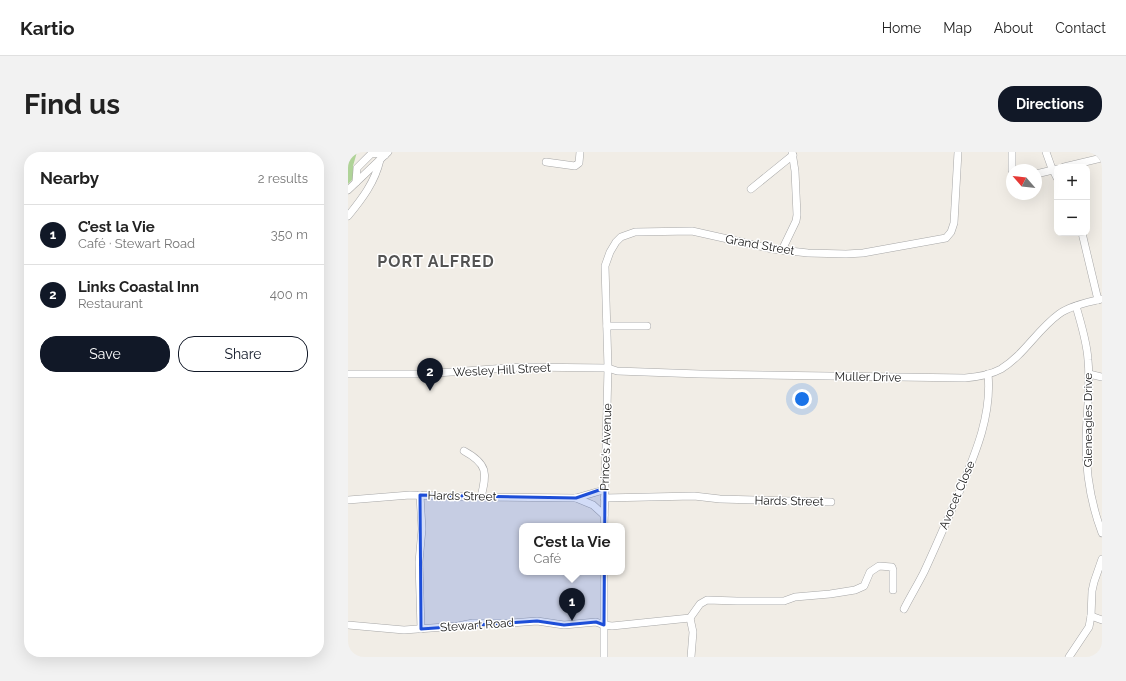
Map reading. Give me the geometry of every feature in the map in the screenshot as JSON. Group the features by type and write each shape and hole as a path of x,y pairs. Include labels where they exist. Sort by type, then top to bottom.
{"street":[{"path":"546,162 575,166 579,163 580,152"},
{"name":"Grand Street","path":"608,368 605,266 613,246 621,237 635,232 692,231 772,249 808,253 856,254 946,238 951,232 954,223 958,152"},
{"path":"1012,152 1012,164"},
{"path":"1046,152 1054,168"},
{"path":"356,182 357,168 372,153 384,156"},
{"path":"782,250 797,215 792,153"},
{"path":"751,189 792,153"},
{"path":"348,190 384,156"},
{"path":"348,216 359,203 384,156"},
{"path":"1077,164 1102,158"},
{"path":"1042,173 1054,170"},
{"path":"1083,236 1100,299"},
{"name":"Muller Drive","path":"608,368 632,371 965,378 988,374 1000,369 1010,362 1036,334 1059,314 1076,306 1100,299"},
{"name":"Gleneagles Drive","path":"1076,306 1087,352 1089,374 1086,444 1090,493 1094,513 1102,533"},
{"path":"607,326 647,326"},
{"name":"Wesley Hill Street","path":"348,374 423,374 521,367 608,368"},
{"name":"Prince's Avenue","path":"604,523 608,368"},
{"name":"Avocet Close","path":"904,609 923,572 969,468 988,407 990,394 988,374"},
{"path":"1089,374 1102,377"},
{"path":"464,450 477,459 484,470 481,497"},
{"name":"Hards Street","path":"348,500 420,495 576,498 600,491 605,488"},
{"path":"420,495 422,529 419,562 421,629"},
{"name":"Hards Street","path":"604,498 694,496 720,499 831,502"},
{"name":"Hards Street","path":"576,498 593,505 604,515"},
{"path":"1069,657 1089,627 1092,591 1102,559"},
{"path":"691,657 693,632 690,618 700,604 707,600 784,601 795,597 830,594 861,588 864,586 870,572 879,566 892,567 893,590"},
{"path":"604,575 604,657"},
{"path":"1091,616 1102,620"},
{"name":"Stewart Road","path":"348,625 404,630 458,626 473,623 512,623 537,621 564,625 596,622 604,625 619,626 631,623 690,618"}],"highlighted area":[{"path":"605,488 604,625 596,622 564,625 537,621 421,629 420,495 576,498"}],"green space":[{"path":"348,152 357,152 353,166 353,179 348,184"}],"place":[{"name":"Links Coastal Inn","path":"430,391"},
{"name":"C’est la Vie","path":"572,621"}],"district":[{"name":"PORT ALFRED","path":"436,261"}]}
